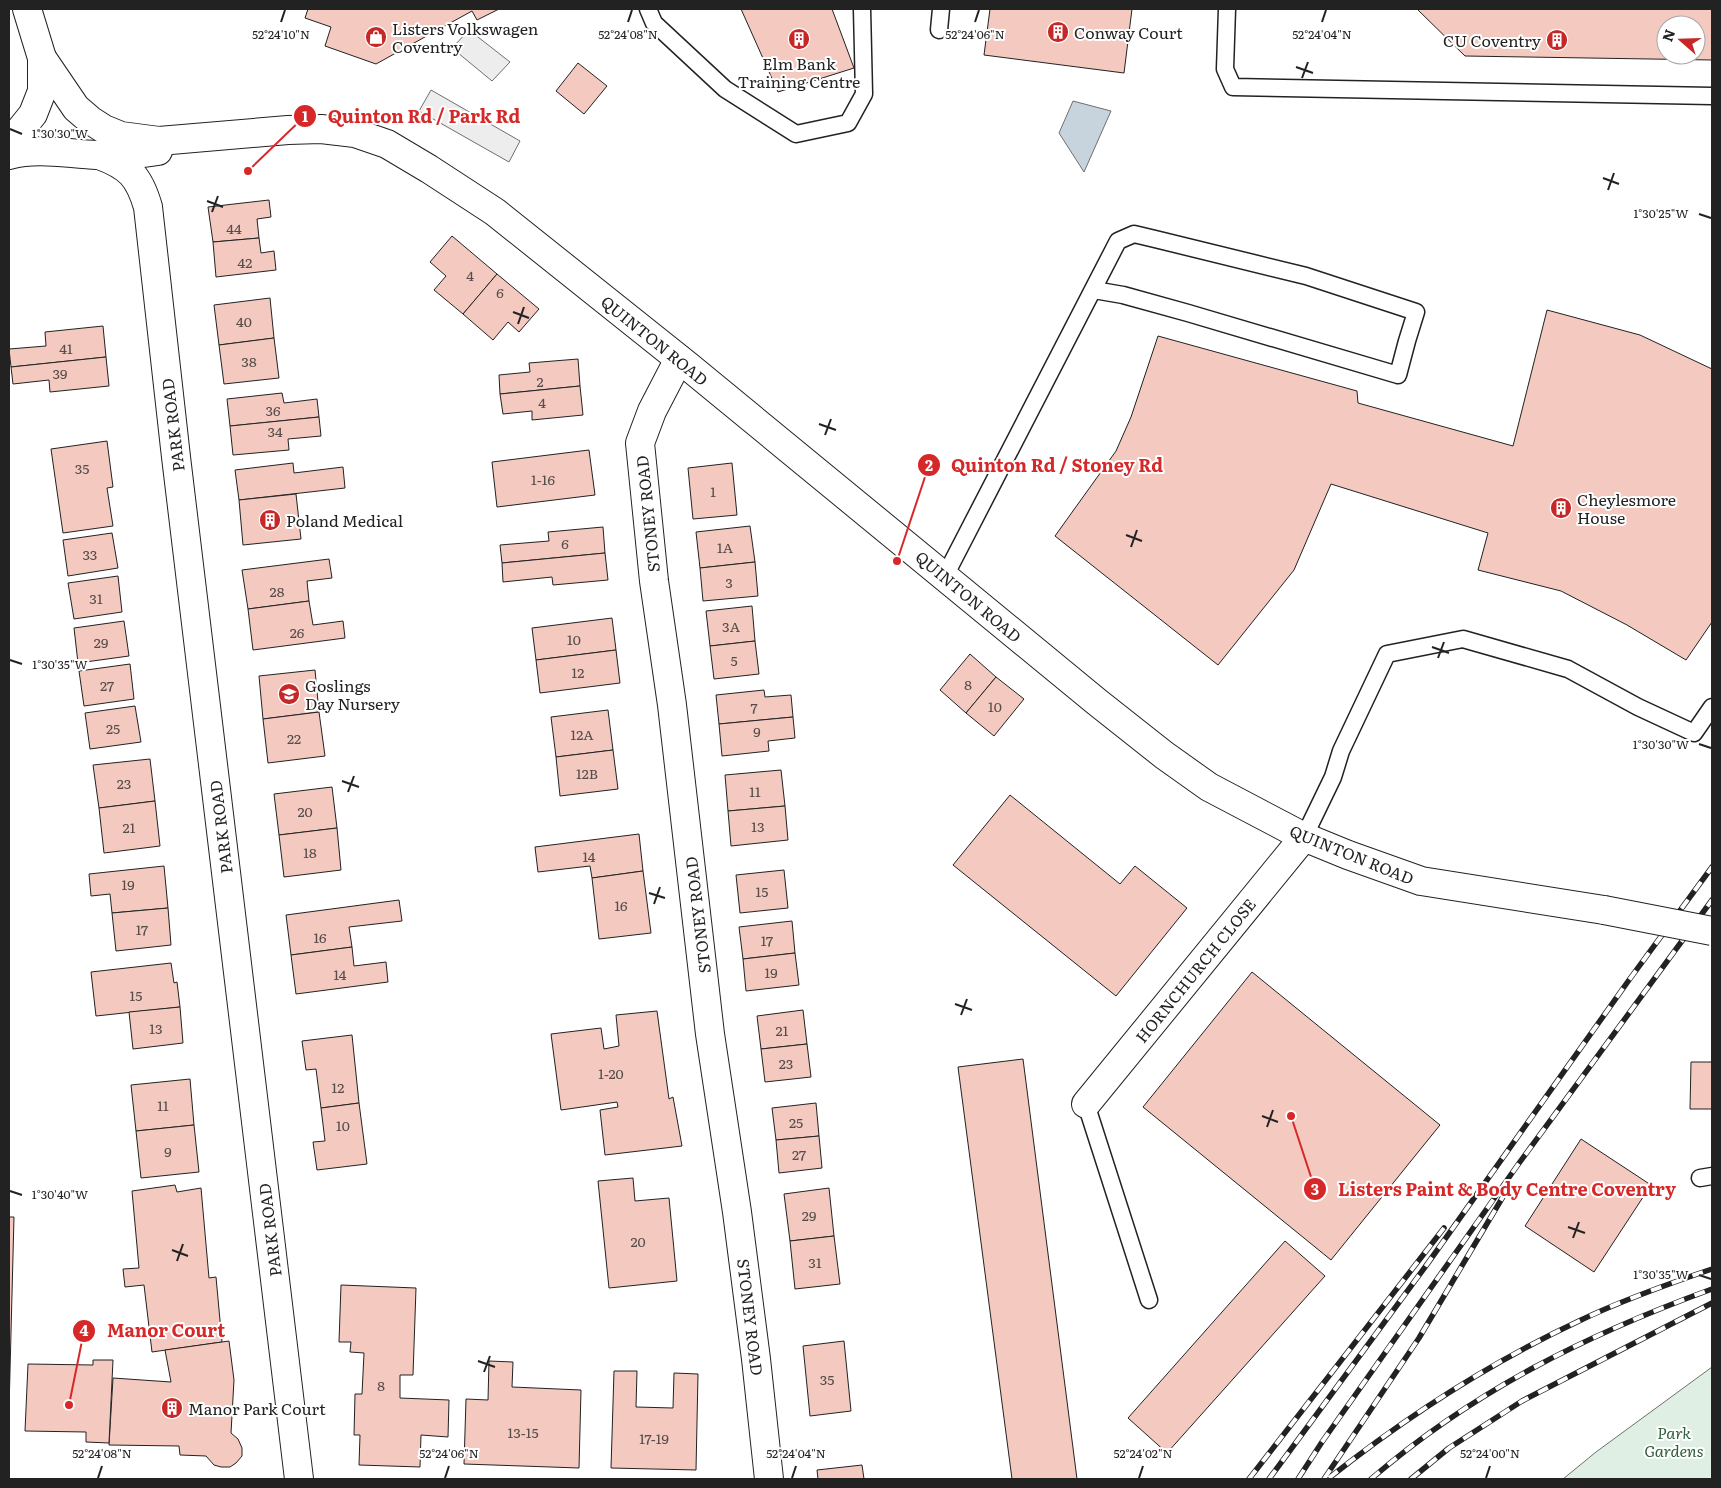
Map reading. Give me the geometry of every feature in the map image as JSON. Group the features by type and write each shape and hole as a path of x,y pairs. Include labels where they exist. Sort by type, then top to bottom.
{"street":[{"path":"9,144 33,114 42,91 42,58 27,9"},
{"name":"QUINTON ROAD","path":"42,58 76,108 90,120 113,132 139,140 159,141 233,134 321,129 355,133 386,144 495,212 679,359 1096,702 1164,755 1209,787 1304,837 1420,881 1604,910 1712,931"},
{"name":"QUINTON ROAD","path":"9,155 32,151 132,155 233,134"},
{"name":"QUINTON ROAD","path":"99,155 125,168 136,178"},
{"name":"PARK ROAD","path":"136,178 144,192 152,235 176,457 299,1479"},
{"name":"STONEY ROAD","path":"679,359 652,411 640,443 654,581 672,705 710,1034 737,1212 769,1479"},
{"name":"HORNCHURCH CLOSE","path":"1086,1104 1304,837"}],"lane":[{"path":"648,9 654,23 725,89 796,134 848,123 864,94 862,9"},
{"path":"939,30 941,9"},
{"path":"1227,9 1224,69 1233,87 1712,96"},
{"path":"944,576 1118,241 1134,234 1306,276 1416,312 1398,375 1188,312 1123,295 1094,290"},
{"path":"1304,837 1333,777 1341,751 1386,654 1463,639 1568,668 1638,707 1694,733 1712,707"},
{"path":"1086,1104 1149,1300"}],"green space":[{"name":"Park Gardens","path":"1712,1367 1712,1479 1563,1479 1596,1452"}],"shaded area":[{"path":"469,30 510,62 492,81 452,48"},
{"path":"431,90 520,141 509,162 419,111"},
{"path":"1073,101 1111,111 1084,172 1059,133"}],"building":[{"name":"Listers Volkswagen Coventry","path":"308,9 499,9 477,20 472,11 376,64 325,46 331,27 305,18"},
{"name":"Elm Bank Training Centre","path":"741,9 832,9 854,68 778,92"},
{"name":"Conway Court","path":"990,9 1132,9 1124,73 984,55"},
{"name":"CU Coventry","path":"1417,9 1712,9 1712,60 1706,60 1706,15 1656,15 1656,59 1465,56"},
{"path":"578,63 607,86 584,114 556,91"},
{"path":"269,200 271,217 257,219 259,238 213,242 208,207"},
{"path":"452,236 497,274 463,314 434,290 446,276 430,262"},
{"path":"259,238 261,253 274,251 276,270 216,277 213,242"},
{"path":"497,274 539,309 519,332 508,322 493,340 463,314"},
{"path":"270,298 274,338 219,345 214,305"},
{"name":"Cheylesmore House","path":"1547,310 1640,335 1712,369 1712,622 1686,660 1627,625 1561,591 1478,570 1488,533 1331,484 1294,570 1218,665 1055,536 1116,451 1131,417 1158,336 1357,391 1358,403 1513,446"},
{"path":"103,326 106,357 11,367 9,349 46,346 45,332"},
{"path":"274,338 279,378 224,384 219,345"},
{"path":"106,357 109,386 50,392 49,380 13,384 11,367"},
{"path":"578,359 580,386 500,394 499,375 530,372 529,363"},
{"path":"580,386 583,415 532,420 532,411 503,414 500,394"},
{"path":"282,393 284,403 317,399 319,417 230,426 227,399"},
{"path":"319,417 321,436 288,439 289,450 233,455 230,426"},
{"path":"107,441 113,487 107,488 113,526 63,533 51,449"},
{"path":"589,450 595,495 497,507 492,462"},
{"path":"293,463 294,473 343,467 345,488 239,500 235,470"},
{"path":"732,463 737,515 693,519 688,468"},
{"name":"Poland Medical","path":"296,494 301,539 243,545 239,500"},
{"path":"750,526 755,562 700,568 696,532"},
{"path":"603,527 605,553 502,563 500,545 549,541 548,532"},
{"path":"112,533 118,568 68,576 63,540"},
{"path":"605,553 608,580 553,585 552,577 503,582 502,563"},
{"path":"329,559 332,578 307,581 309,601 248,609 242,570"},
{"path":"755,562 758,596 703,601 700,568"},
{"path":"118,576 122,612 74,619 68,583"},
{"path":"309,601 313,625 343,621 345,638 253,650 248,609"},
{"path":"752,606 755,641 710,646 706,611"},
{"path":"612,618 616,650 536,660 532,628"},
{"path":"124,621 129,656 78,663 74,628"},
{"path":"755,641 759,674 714,679 710,646"},
{"path":"616,650 620,683 540,693 536,660"},
{"path":"970,654 996,677 966,713 940,690"},
{"path":"130,664 134,699 84,706 79,671"},
{"name":"Goslings Day Nursery","path":"315,670 319,712 263,719 259,676"},
{"path":"996,677 1024,699 994,736 966,713"},
{"path":"764,690 765,697 791,695 793,717 719,724 716,695"},
{"path":"135,706 141,742 90,749 85,713"},
{"path":"608,710 613,750 556,757 551,717"},
{"path":"319,712 325,756 268,763 263,719"},
{"path":"793,717 795,738 768,741 769,751 722,756 719,724"},
{"path":"613,750 618,789 560,796 556,757"},
{"path":"150,759 155,801 99,808 93,765"},
{"path":"781,770 785,806 728,811 725,775"},
{"path":"332,787 337,828 279,835 274,794"},
{"path":"1010,795 1120,884 1135,866 1187,908 1116,996 953,865"},
{"path":"155,801 160,846 104,853 99,808"},
{"path":"785,806 788,840 731,846 728,811"},
{"path":"337,828 341,870 284,877 279,835"},
{"path":"639,834 643,871 592,878 590,866 538,872 535,847"},
{"path":"164,866 168,908 112,913 110,894 91,896 89,874"},
{"path":"784,870 788,908 740,913 736,875"},
{"path":"643,871 651,933 599,939 592,878"},
{"path":"399,900 402,921 349,927 352,947 291,955 286,915"},
{"path":"168,908 171,945 116,951 112,913"},
{"path":"792,921 795,953 743,959 739,927"},
{"path":"352,947 354,966 386,962 388,982 296,994 291,955"},
{"path":"795,953 799,985 746,991 743,959"},
{"path":"171,963 174,983 177,982 180,1007 96,1016 91,972"},
{"path":"1252,972 1440,1125 1331,1260 1143,1107"},
{"path":"180,1007 183,1043 133,1049 129,1012"},
{"path":"803,1010 807,1044 761,1049 757,1016"},
{"path":"657,1011 669,1099 673,1097 682,1146 605,1155 600,1110 618,1107 617,1102 561,1110 551,1034 601,1028 604,1049 619,1046 616,1015"},
{"path":"352,1035 359,1103 321,1108 316,1069 306,1070 302,1041"},
{"path":"807,1044 811,1077 765,1082 761,1049"},
{"path":"1023,1059 1077,1479 1012,1479 958,1067"},
{"path":"1691,1062 1712,1062 1712,1109 1690,1109"},
{"path":"190,1079 194,1125 136,1131 131,1085"},
{"path":"359,1103 367,1164 317,1170 313,1142 325,1141 321,1108"},
{"path":"816,1103 819,1136 776,1140 772,1108"},
{"path":"194,1125 199,1172 141,1178 136,1131"},
{"path":"819,1136 822,1168 779,1173 776,1140"},
{"path":"1581,1139 1651,1185 1594,1272 1525,1226"},
{"path":"633,1178 635,1201 669,1198 677,1281 609,1288 598,1181"},
{"path":"175,1185 177,1192 201,1188 209,1278 216,1277 222,1342 152,1352 144,1285 125,1287 123,1269 139,1268 132,1191"},
{"path":"829,1188 834,1236 790,1241 784,1194"},
{"path":"9,1217 14,1217 9,1410"},
{"path":"834,1236 840,1284 795,1289 790,1241"},
{"path":"1285,1241 1325,1276 1167,1453 1128,1418"},
{"path":"341,1285 416,1288 413,1375 400,1375 400,1398 449,1400 448,1437 421,1435 420,1467 359,1465 360,1435 354,1435 355,1394 362,1394 364,1353 350,1352 351,1342 339,1342"},
{"name":"Manor Park Court","path":"229,1341 234,1380 231,1433 238,1439 242,1448 242,1456 236,1463 230,1467 221,1467 214,1465 206,1456 180,1455 179,1446 109,1445 113,1378 171,1382 165,1350"},
{"path":"844,1341 851,1411 810,1416 803,1346"},
{"path":"93,1360 113,1360 109,1443 86,1442 86,1432 25,1431 28,1364 93,1365"},
{"path":"489,1361 513,1362 512,1387 581,1390 579,1468 464,1464 466,1399 488,1400"},
{"path":"614,1371 637,1371 636,1407 673,1408 674,1373 698,1374 696,1470 611,1468"},
{"path":"862,1465 864,1479 818,1479 817,1470"}],"railway":[{"path":"1269,1479 1428,1263 1629,980 1712,867"},
{"path":"1298,1479 1322,1442 1517,1166 1712,900"},
{"path":"1324,1479 1419,1338 1504,1195"},
{"path":"1249,1479 1444,1228"},
{"path":"1329,1478 1419,1412 1482,1372 1581,1320 1662,1286 1712,1269"},
{"path":"1371,1479 1410,1447 1450,1419 1490,1392 1532,1368 1620,1326 1712,1289"},
{"path":"1411,1479 1449,1448 1522,1401 1712,1303"}],"place":[{"name":"Conway Court","path":"1058,32"},
{"name":"Listers Volkswagen Coventry","path":"376,37"},
{"name":"Elm Bank Training Centre","path":"799,39"},
{"name":"CU Coventry","path":"1557,40"},
{"name":"Quinton Rd / Park Rd","path":"248,171"},
{"name":"Cheylesmore House","path":"1561,508"},
{"name":"Poland Medical","path":"270,520"},
{"name":"Quinton Rd / Stoney Rd","path":"897,561"},
{"name":"Goslings Day Nursery","path":"289,694"},
{"name":"Listers Paint & Body Centre Coventry","path":"1291,1116"},
{"name":"Manor Court","path":"69,1405"},
{"name":"Manor Park Court","path":"172,1408"}]}
